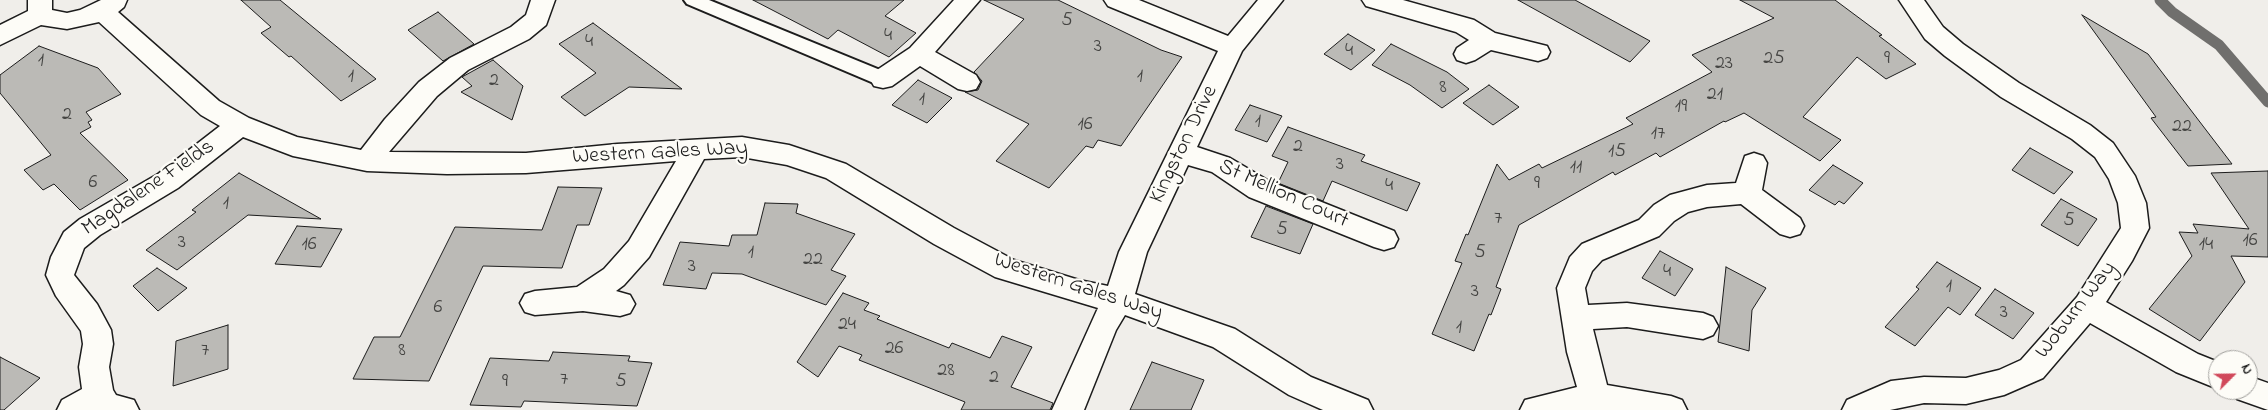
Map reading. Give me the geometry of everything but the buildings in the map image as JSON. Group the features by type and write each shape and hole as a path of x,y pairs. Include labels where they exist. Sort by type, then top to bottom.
{"street":[{"path":"367,161 394,126 428,89 459,64 520,33 537,19 544,0"},
{"path":"883,79 919,54 968,0"},
{"path":"1116,0 1232,47"},
{"name":"Kingston Drive","path":"1068,410 1103,326 1118,300 1133,252 1232,47 1271,0"},
{"path":"1374,0 1456,23 1488,40 1538,52"},
{"name":"Woburn Way","path":"1858,410 1891,395 1924,390 1966,391 2004,382 2032,369 2087,306 2122,253 2135,228 2132,203 2121,176 2104,150 2082,132 2010,90 1954,50 1934,33 1911,0"},
{"name":"Western Gales Way","path":"41,7 52,20 67,21 84,18 109,5 210,108 240,125 293,146 367,161 447,164 526,162 742,146 789,155 836,171 944,236 1005,269 1079,292 1118,300 1224,338 1300,386 1357,410"},
{"path":"0,36 41,7"},
{"path":"1466,54 1488,40"},
{"path":"919,54 968,82"},
{"name":"Magdalene Fields","path":"98,406 94,367 98,344 96,330 87,313 66,288 60,275 65,257 74,240 90,227 168,181 240,125"},
{"path":"583,299 614,277 639,249 696,150"},
{"name":"St Mellion Court","path":"1182,153 1221,165 1259,188 1384,239"},
{"path":"1747,194 1754,162"},
{"path":"1595,397 1575,318 1571,288 1580,265 1592,252 1649,228 1664,213 1680,203 1728,193 1747,194 1790,226"},
{"path":"535,303 583,299 620,304"},
{"path":"2087,306 2187,363 2208,372"},
{"path":"1575,318 1627,315 1703,326"},
{"path":"1536,410 1595,397 1671,410"}],"lane":[{"path":"693,0 883,79"}],"waterway":[{"path":"2160,0 2172,12 2219,45 2268,102"}]}
